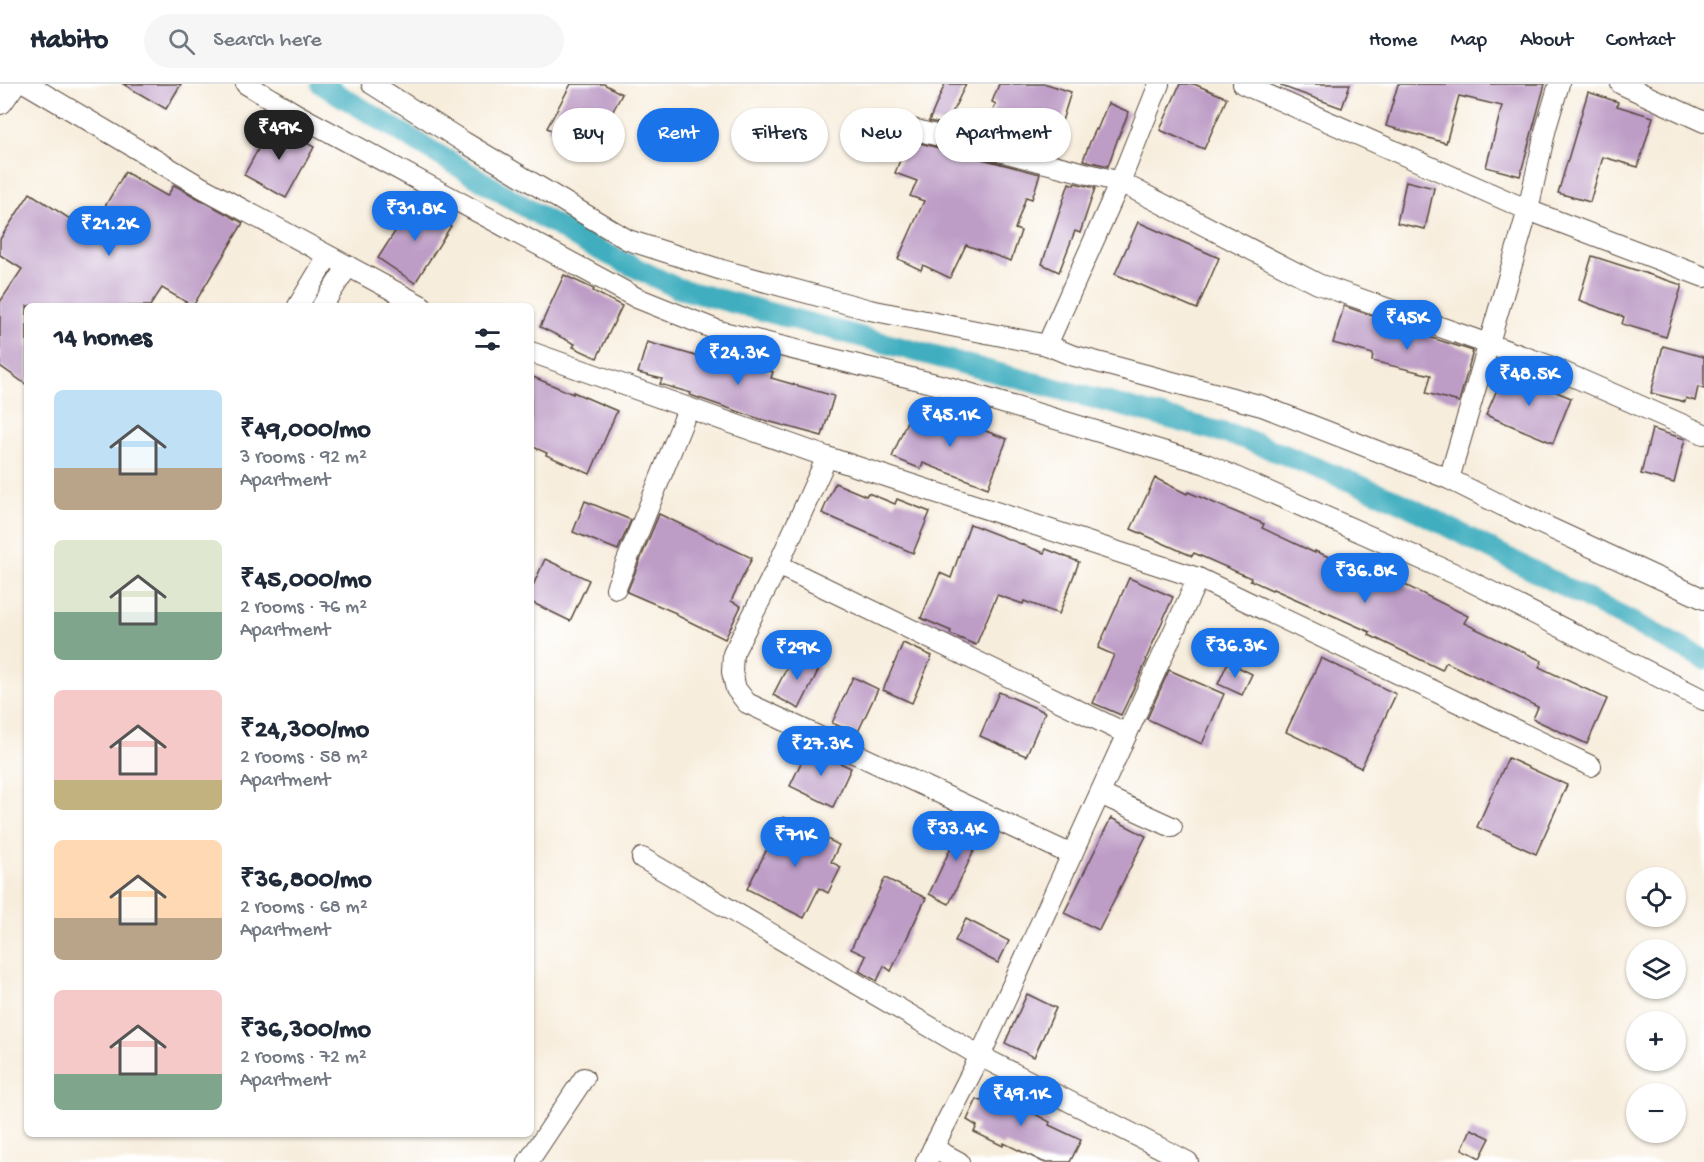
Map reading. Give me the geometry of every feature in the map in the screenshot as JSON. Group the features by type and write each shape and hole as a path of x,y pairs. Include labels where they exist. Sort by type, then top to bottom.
{"main road":[{"path":"0,101 12,84"}],"street":[{"path":"27,84 203,188 416,303"},
{"path":"246,84 298,115 637,298 719,331 952,388 1206,464 1462,577 1704,700"},
{"path":"372,84 628,240 722,270 870,310 1047,345 1071,356 1262,406 1449,479 1509,509 1704,598"},
{"path":"1047,345 1120,183 1159,84"},
{"path":"1243,84 1528,210 1704,277"},
{"path":"1449,479 1528,210 1546,128 1559,84"},
{"path":"1621,84 1704,122"},
{"path":"923,132 1120,183 1318,284 1545,364 1704,434"},
{"path":"300,303 328,256"},
{"path":"324,303 348,266"},
{"path":"534,353 827,457 1198,578 1591,766"},
{"path":"616,588 688,409"},
{"path":"827,457 778,565 733,654 732,672 736,689 747,703 1072,855"},
{"path":"778,565 1127,734"},
{"path":"959,1162 930,1155 980,1056 1198,578"},
{"path":"1100,794 1172,827"},
{"path":"642,858 980,1056 1188,1162"},
{"path":"528,1162 584,1078"}],"building":[{"path":"123,84 181,84 166,109"},
{"path":"571,84 604,84 622,94 615,108 558,108"},
{"path":"945,84 966,84 954,108 935,108 935,122 929,121"},
{"path":"999,84 1047,84 1071,92 1066,108 994,108 996,104 992,102"},
{"path":"1180,84 1194,84 1227,98 1204,149 1160,130"},
{"path":"1281,84 1350,84 1342,108 1281,86"},
{"path":"1398,84 1545,84 1520,176 1486,167 1502,106 1459,96 1446,143 1386,126"},
{"path":"1588,92 1618,102 1617,106 1653,117 1638,167 1603,157 1590,202 1558,193"},
{"path":"1108,103 1129,112 1108,166 1083,160"},
{"path":"552,119 552,131 547,128"},
{"path":"272,124 314,147 286,198 244,175"},
{"path":"923,144 935,147 935,162 993,162 1040,174 1032,199 1026,197 1015,229 1021,231 1011,261 966,245 950,278 923,265 921,270 898,259 924,201 910,196 917,181 895,173 899,162 923,162"},
{"path":"125,172 167,196 174,185 243,223 195,303 188,303 162,288 152,303 24,303 24,383 0,366 0,302 22,269 0,255 0,239 30,193 90,232"},
{"path":"1406,181 1434,188 1425,229 1397,223"},
{"path":"1069,183 1095,188 1080,233 1075,231 1059,272 1042,264"},
{"path":"414,202 451,226 415,283 378,258"},
{"path":"1138,222 1219,258 1197,309 1115,274"},
{"path":"1592,256 1682,285 1666,337 1622,324 1624,317 1579,300"},
{"path":"564,275 622,306 597,358 573,347 575,344 540,327"},
{"path":"1344,306 1413,330 1413,332 1473,351 1459,402 1426,393 1431,375 1372,361 1373,354 1333,343"},
{"path":"708,341 739,351 736,360 773,372 771,378 834,396 822,436 760,419 660,384 662,379 638,373 647,342 703,358"},
{"path":"1663,346 1704,357 1704,389 1698,387 1695,401 1686,398 1685,402 1651,393"},
{"path":"1505,371 1571,398 1553,443 1486,415"},
{"path":"534,377 617,411 590,474 546,455 547,453 534,447"},
{"path":"912,409 965,431 967,424 1007,439 988,488 923,463 921,469 892,457"},
{"path":"1652,429 1685,439 1674,483 1641,474"},
{"path":"1155,478 1187,494 1188,492 1264,524 1262,528 1315,553 1315,551 1393,585 1395,580 1468,616 1464,623 1542,661 1539,667 1607,699 1587,744 1533,719 1538,707 1446,662 1442,670 1369,635 1370,632 1272,590 1250,580 1251,578 1194,553 1192,556 1131,529"},
{"path":"835,483 866,496 868,493 895,504 897,499 930,512 913,553 822,513"},
{"path":"585,501 631,520 618,550 573,532"},
{"path":"659,514 752,558 731,601 741,606 725,639 676,613 627,592"},
{"path":"970,524 1044,553 1046,549 1079,562 1059,614 1024,601 1023,604 997,595 976,645 921,618 940,573 951,578"},
{"path":"545,559 589,580 570,621 534,603 534,583"},
{"path":"1129,578 1173,597 1121,715 1093,703 1114,655 1098,648"},
{"path":"903,643 932,656 912,703 883,690"},
{"path":"794,654 820,667 799,709 773,695"},
{"path":"1321,658 1396,694 1361,768 1286,732"},
{"path":"1228,662 1252,674 1242,695 1218,684"},
{"path":"1169,670 1224,694 1202,744 1147,719"},
{"path":"853,677 878,689 857,734 832,723"},
{"path":"999,692 1045,712 1026,756 980,736"},
{"path":"808,748 851,768 833,807 790,786"},
{"path":"1508,758 1567,785 1536,854 1477,827"},
{"path":"783,817 839,845 831,862 841,867 828,893 819,888 804,918 747,889"},
{"path":"1111,818 1146,836 1099,930 1064,913"},
{"path":"964,820 984,829 949,904 929,894"},
{"path":"885,878 926,898 891,971 884,966 877,981 859,971 866,956 851,949"},
{"path":"966,919 1009,941 998,963 955,941"},
{"path":"1027,994 1056,1008 1034,1057 1005,1043"},
{"path":"1003,1084 1039,1100 1033,1113 1050,1122 1049,1125 1081,1140 1070,1162 1043,1162 1004,1143 1003,1146 974,1132 977,1126 967,1120 977,1099 981,1101 985,1093 996,1099"},
{"path":"1471,1129 1490,1138 1480,1158 1462,1149"}],"waterway":[{"path":"321,84 585,243 677,288 1243,438 1396,500 1704,659"}]}
